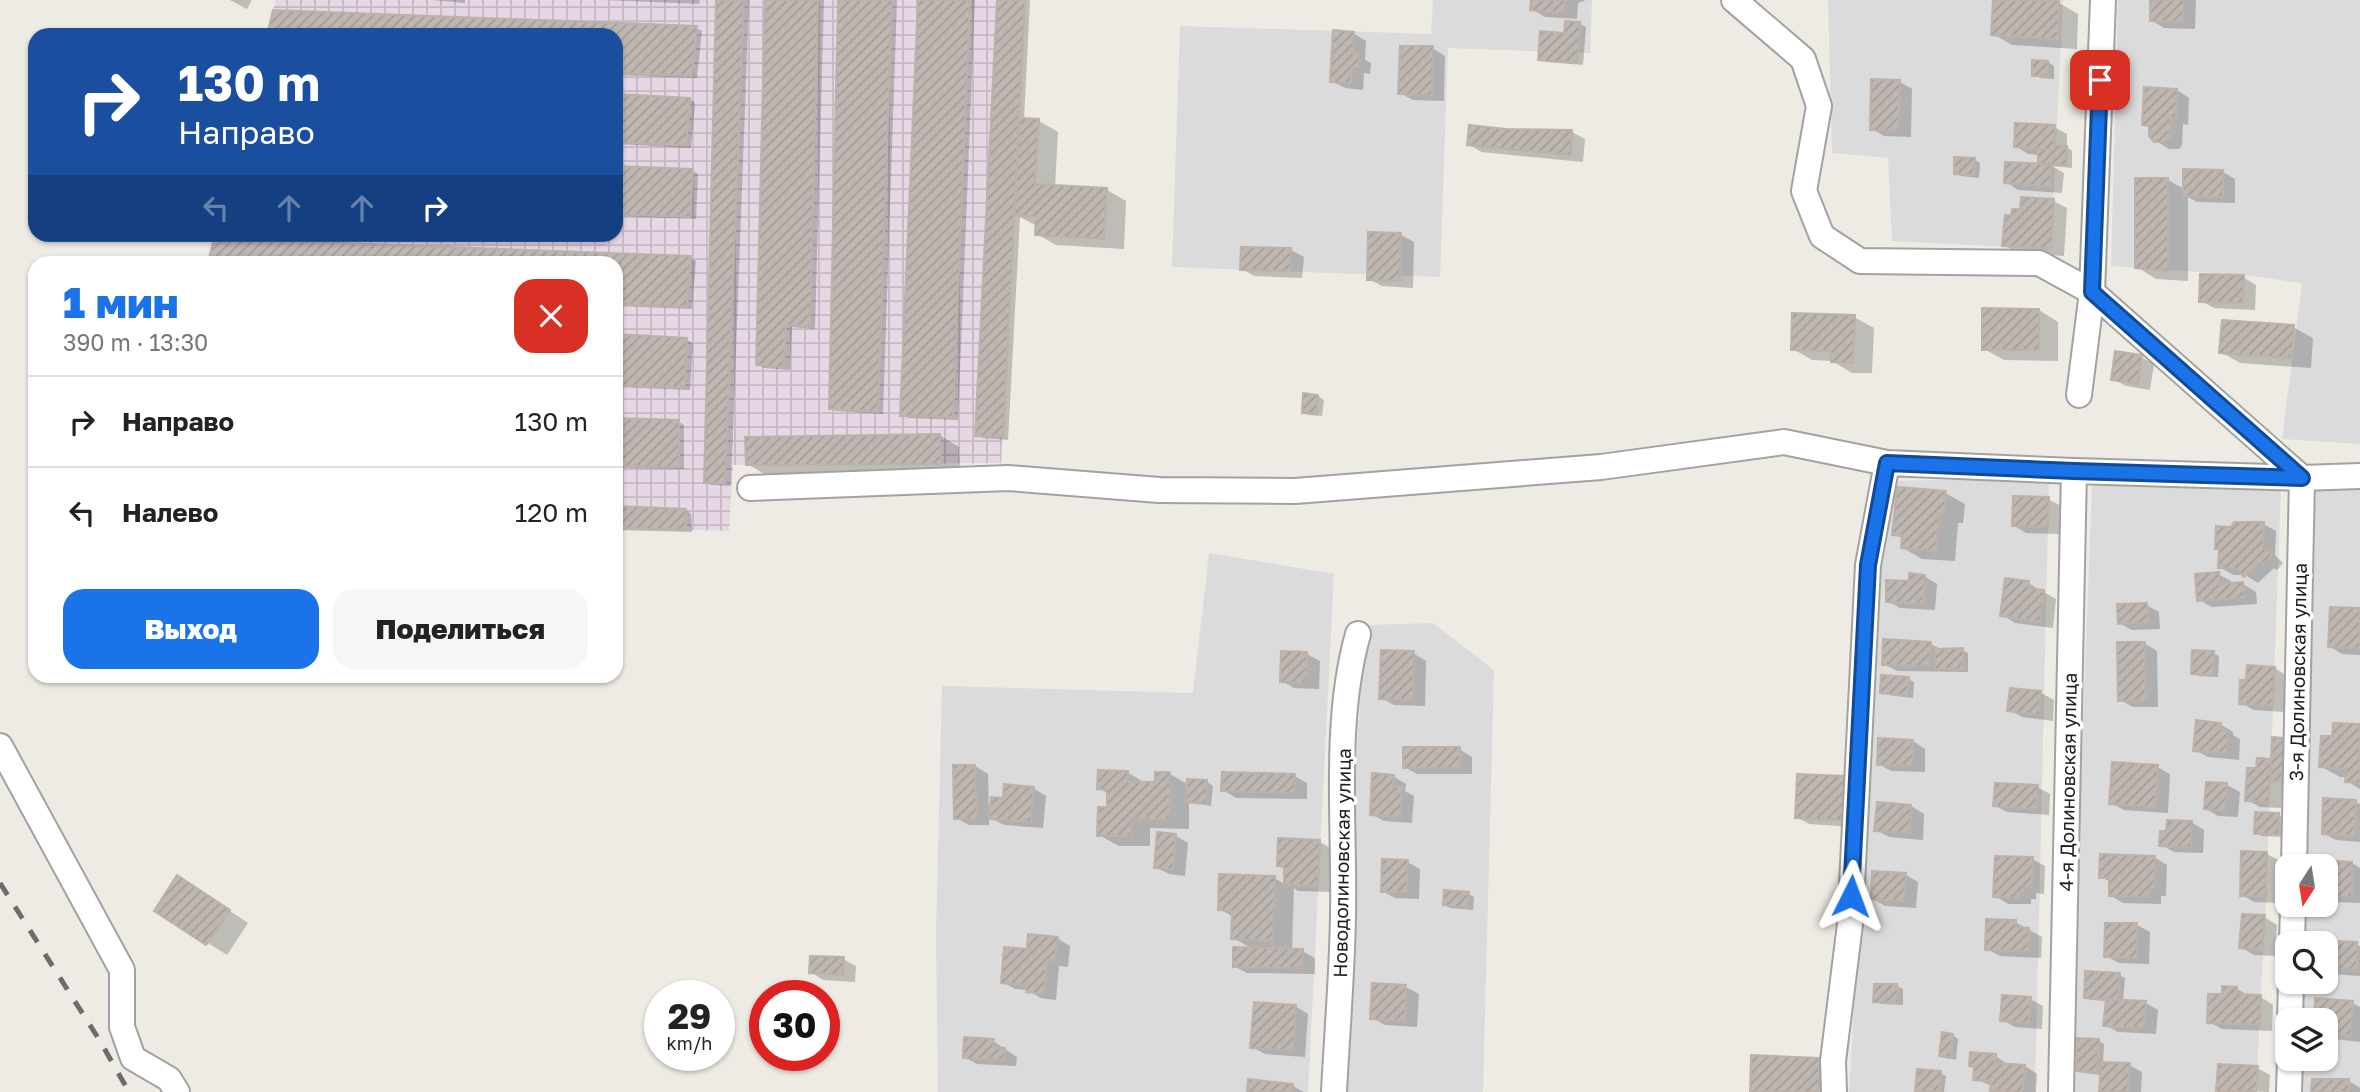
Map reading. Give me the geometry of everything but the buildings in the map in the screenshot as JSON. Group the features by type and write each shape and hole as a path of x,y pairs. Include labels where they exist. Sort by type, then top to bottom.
{"street":[{"path":"1733,0 1802,59 1819,106 1804,191 1822,236 1860,261 2039,263 2092,292 2302,478"},
{"path":"2079,395 2092,292 2103,0"},
{"path":"750,488 1008,478 1159,490 1296,491 1601,467 1784,442 1887,463 2302,478 2360,476"},
{"path":"1834,1092 1833,1061 1850,924 1868,565 1887,463"},
{"name":"4-я Долиновская улица","path":"2061,1092 2074,471"},
{"name":"3-я Долиновская улица","path":"2294,854 2302,478"},
{"name":"Новодолиновская улица","path":"1334,1092 1343,916 1341,766 1350,660 1358,634"},
{"path":"0,746 122,970 122,1027 133,1058 169,1079 177,1092"},
{"path":"2289,1092 2290,1071"}],"shaded area":[{"path":"276,0 1025,0 1001,463 733,465 729,531 623,528 623,256 210,256 213,242 623,242 623,28 269,28"},
{"path":"1433,0 1592,0 1590,53 1448,48 1440,277 1172,267 1180,26 1431,34"},
{"path":"1828,0 2063,0 2051,249 1892,241 1888,158 1832,153"},
{"path":"2118,0 2360,0 2360,444 2282,439 2302,283 2244,275 2111,266"},
{"path":"2049,478 2035,1092 1849,1092 1884,481"},
{"path":"2092,485 2281,488 2256,1092 2069,1092"},
{"path":"2360,489 2360,1092 2295,1092 2296,1071 2338,1071 2338,1008 2297,1008 2298,994 2338,994 2338,931 2300,931 2301,917 2338,917 2338,854 2302,854 2314,490"},
{"path":"1209,553 1334,574 1308,1092 938,1092 936,936 942,686 1193,693"},
{"path":"1433,623 1494,670 1483,1092 1335,1092 1365,625"}],"railway":[{"path":"0,883 100,1041 129,1092"}],"route":[{"path":"1851,896 1868,565 1887,463 2302,478 2092,292 2100,80"}]}
